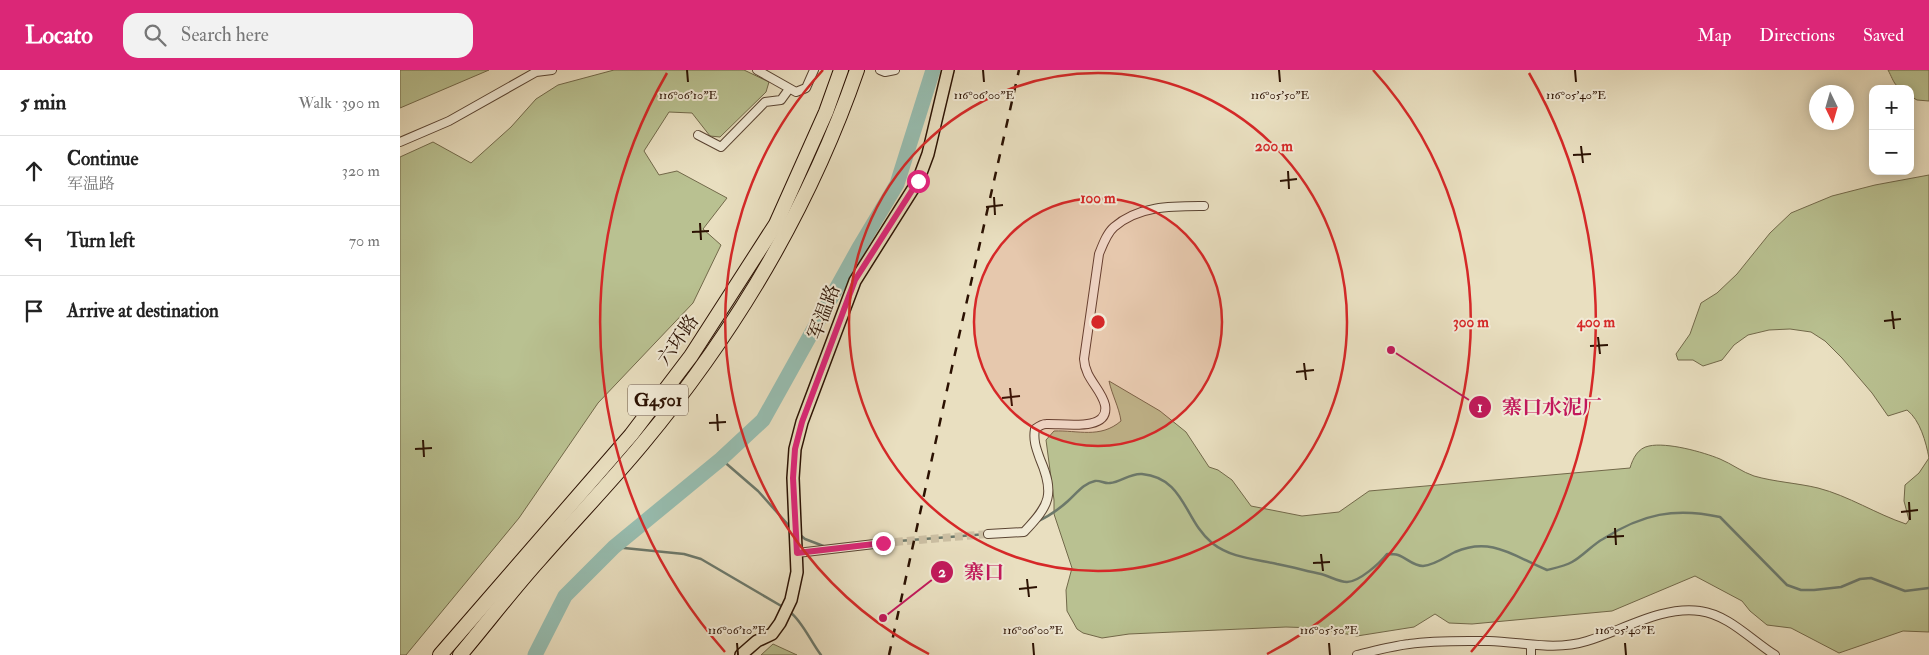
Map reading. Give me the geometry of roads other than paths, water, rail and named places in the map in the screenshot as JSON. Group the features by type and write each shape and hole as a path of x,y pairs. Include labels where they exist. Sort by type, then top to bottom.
{"highway":[{"name":"六环路","path":"440,655 631,435 691,356 776,224 826,112 841,70"},
{"name":"六环路","path":"460,655 538,561 644,443 704,364 789,228 818,171 840,118 856,70"}],"main road":[{"name":"军温路","path":"741,655 757,641 772,634 780,623 791,600 797,572 793,478 795,449 802,422 855,280 918,181 928,154 948,70"}],"street":[{"path":"400,142 449,121 536,72 552,70"},
{"path":"757,70 796,92 806,88 814,70"},
{"path":"880,70 885,72 895,70"},
{"path":"698,135 721,147 765,102 781,100 789,89"},
{"path":"988,534 1024,532 1040,515 1047,503 1049,488 1046,472 1035,444 1036,428 1044,424 1091,424 1099,420 1104,414 1104,405 1087,375 1084,359 1099,254 1104,240 1113,228 1127,218 1166,206 1204,206"},
{"path":"797,553 883,543"},
{"path":"1357,655 1410,644 1491,641 1531,645 1564,645 1587,642 1658,615 1699,610 1714,614 1775,655"},
{"path":"1531,645 1531,655"}],"waterway":[{"path":"535,655 565,596 614,547 721,459 763,420 860,246 897,184 933,70"},
{"path":"721,459 758,491 791,528"},
{"path":"1036,522 1057,510 1091,482 1110,483 1142,474 1156,477 1167,483 1183,501 1203,534 1219,548 1243,557 1321,574 1347,582 1363,576 1387,554 1398,555 1416,565 1423,566 1436,562 1455,552 1480,546 1503,550 1547,570 1572,562 1617,530 1645,518 1673,513 1704,514 1720,517 1787,585 1801,590 1841,587 1860,579 1871,578 1905,591 1929,588"},
{"path":"799,534 805,539 826,547"},
{"path":"886,542 987,534"},
{"path":"614,547 684,554 701,559 783,607"},
{"path":"790,612 802,626 821,655"}],"tunnel":[{"path":"883,543 988,534"}],"railway":[{"path":"889,655 1019,70"}],"place":[{"name":"寨口水泥厂","path":"1391,350"},
{"name":"寨口","path":"883,618"}]}
